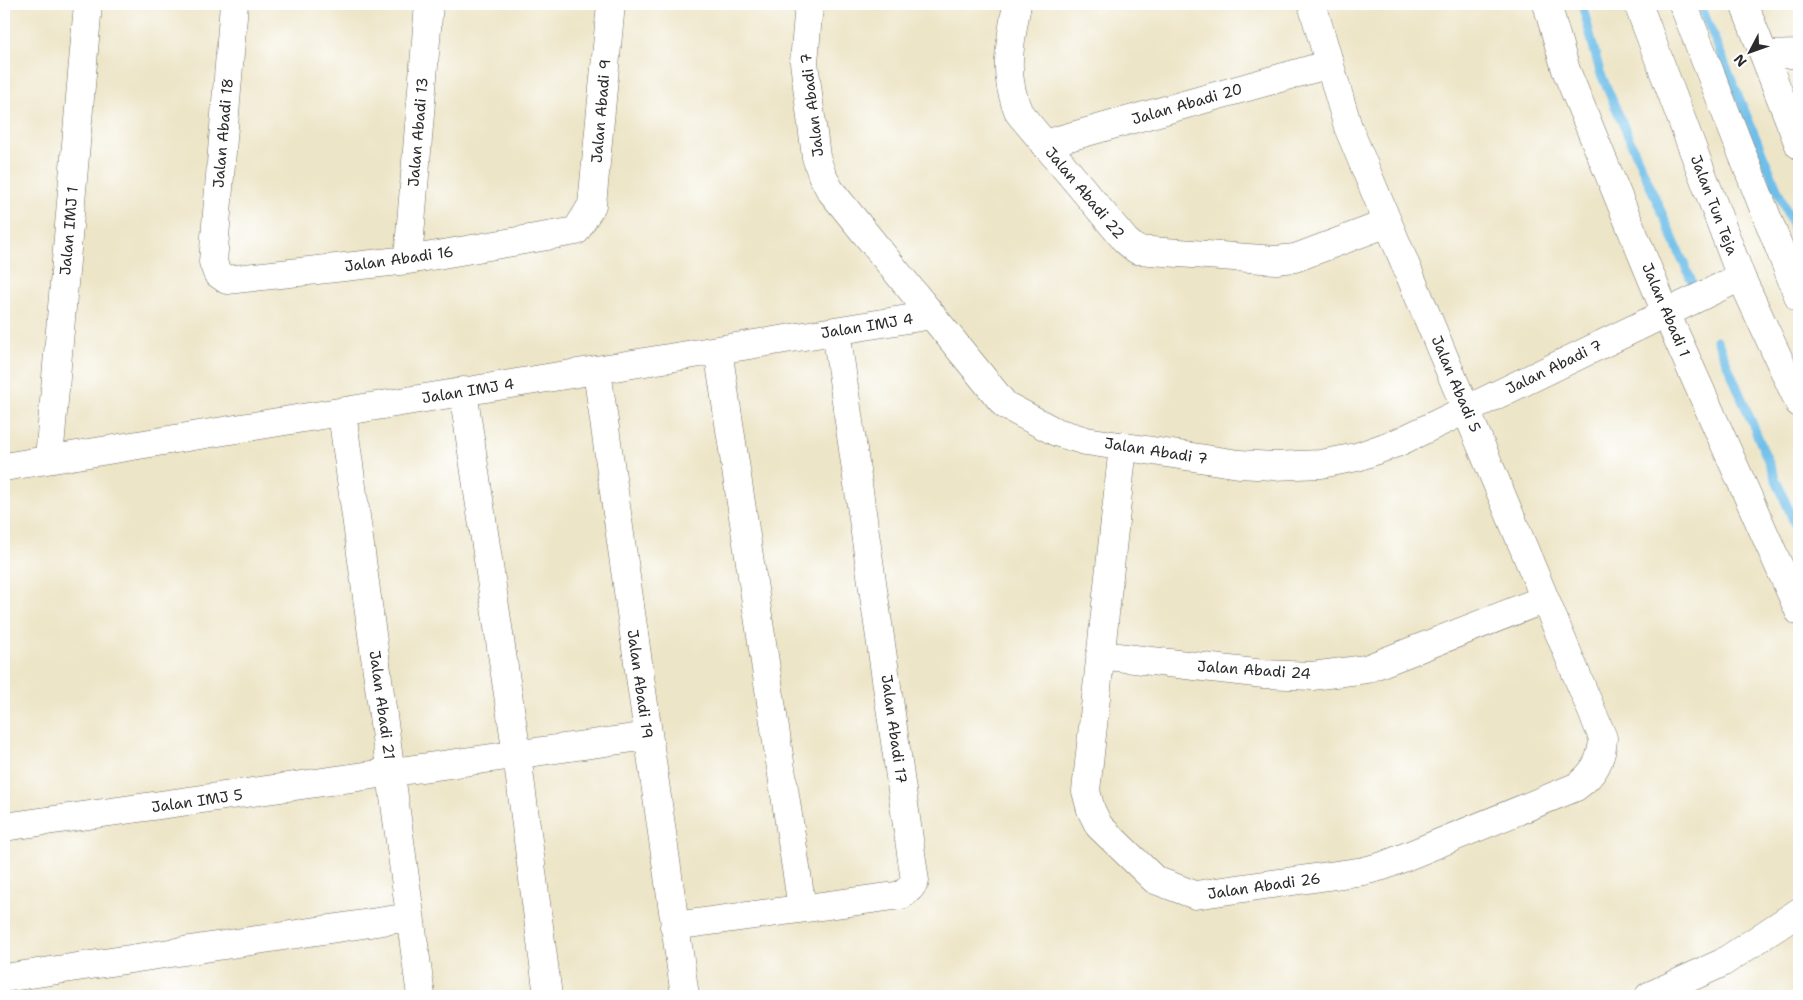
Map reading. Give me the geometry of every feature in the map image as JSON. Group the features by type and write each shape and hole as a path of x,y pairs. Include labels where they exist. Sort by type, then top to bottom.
{"street":[{"name":"Jalan IMJ 1","path":"50,459 88,4"},
{"name":"Jalan Abadi 18","path":"212,262 234,4"},
{"name":"Jalan Abadi 13","path":"408,260 429,4"},
{"name":"Jalan Abadi 9","path":"587,216 592,205 611,4"},
{"name":"Jalan Abadi 7","path":"809,4 804,62 816,157 822,175 830,190 1005,405 1030,421 1056,432 1086,441 1239,464 1321,464 1357,457 1398,442 1741,277"},
{"name":"Jalan Abadi 22","path":"1017,4 1008,55 1011,95 1019,114 1126,242 1136,250 1276,260 1295,258 1388,223"},
{"name":"Jalan Abadi 5","path":"1312,4 1348,127 1603,738 1598,761"},
{"name":"Jalan Abadi 1","path":"1547,4 1566,70 1666,313 1799,611"},
{"name":"Jalan Tun Teja","path":"1638,4 1741,277 1799,403"},
{"path":"1683,4 1799,298"},
{"path":"1744,4 1799,145"},
{"path":"1764,55 1799,54"},
{"name":"Jalan Abadi 20","path":"1044,144 1330,64"},
{"name":"Jalan Abadi 16","path":"212,262 217,273 227,280 408,260 564,235 576,232 587,216"},
{"name":"Jalan IMJ 4","path":"4,467 932,315"},
{"name":"Jalan Abadi 17","path":"674,926 902,895 915,881 836,331"},
{"path":"718,350 802,908"},
{"name":"Jalan Abadi 19","path":"597,371 685,996"},
{"path":"463,391 516,755 548,996"},
{"name":"Jalan Abadi 21","path":"342,413 421,996"},
{"name":"Jalan Abadi 26","path":"1123,446 1086,790 1091,810 1099,826 1155,880 1195,895 1383,866 1576,787 1590,777 1598,761"},
{"name":"Jalan Abadi 24","path":"1100,655 1264,674 1321,674 1366,668 1545,599"},
{"name":"Jalan IMJ 5","path":"4,827 391,774 648,736"},
{"path":"1649,996 1722,963 1799,912"},
{"path":"4,978 410,917"}],"waterway":[{"path":"1582,4 1600,72 1693,284"},
{"path":"1700,4 1799,241"},
{"path":"1717,340 1799,534"}]}
